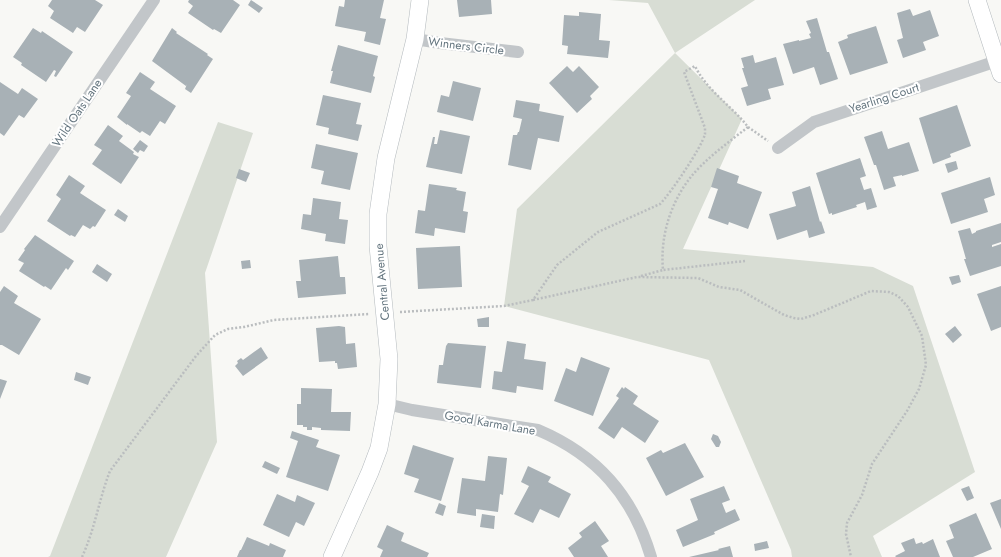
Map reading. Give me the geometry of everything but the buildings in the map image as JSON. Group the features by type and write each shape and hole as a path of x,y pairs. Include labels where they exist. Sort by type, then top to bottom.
{"street":[{"name":"Wild Oats Lane","path":"0,227 154,0"},
{"name":"Central Avenue","path":"332,557 370,472 379,448 387,404 389,359 378,246 378,214 386,158 415,39 420,0"},
{"path":"977,0 999,68"},
{"name":"Winners Circle","path":"415,39 518,52"},
{"name":"Yearling Court","path":"778,148 814,122 999,68"},
{"name":"Good Karma Lane","path":"387,404 412,410 538,430 573,447 602,471 615,485 641,528 651,557"}],"path":[{"path":"695,66 700,77 742,119 748,127 778,148"},
{"path":"663,270 662,256 665,231 678,198 691,177 724,146 748,127"},
{"path":"533,300 663,270 745,261"},
{"path":"637,277 698,278 719,287 740,290 784,315 794,318 814,315 871,291 889,292 898,296 908,308 922,336 926,365 919,389 907,412 872,464 862,495 847,523 846,534 851,557"}],"shaded area":[{"path":"609,0 755,0 675,53 648,3"},
{"path":"675,53 742,119 683,249 873,267 913,286 975,472 873,536 882,557 792,557 791,550 709,360 504,306 517,209"},
{"path":"218,122 253,133 205,273 217,442 166,557 48,557 50,556"}]}
